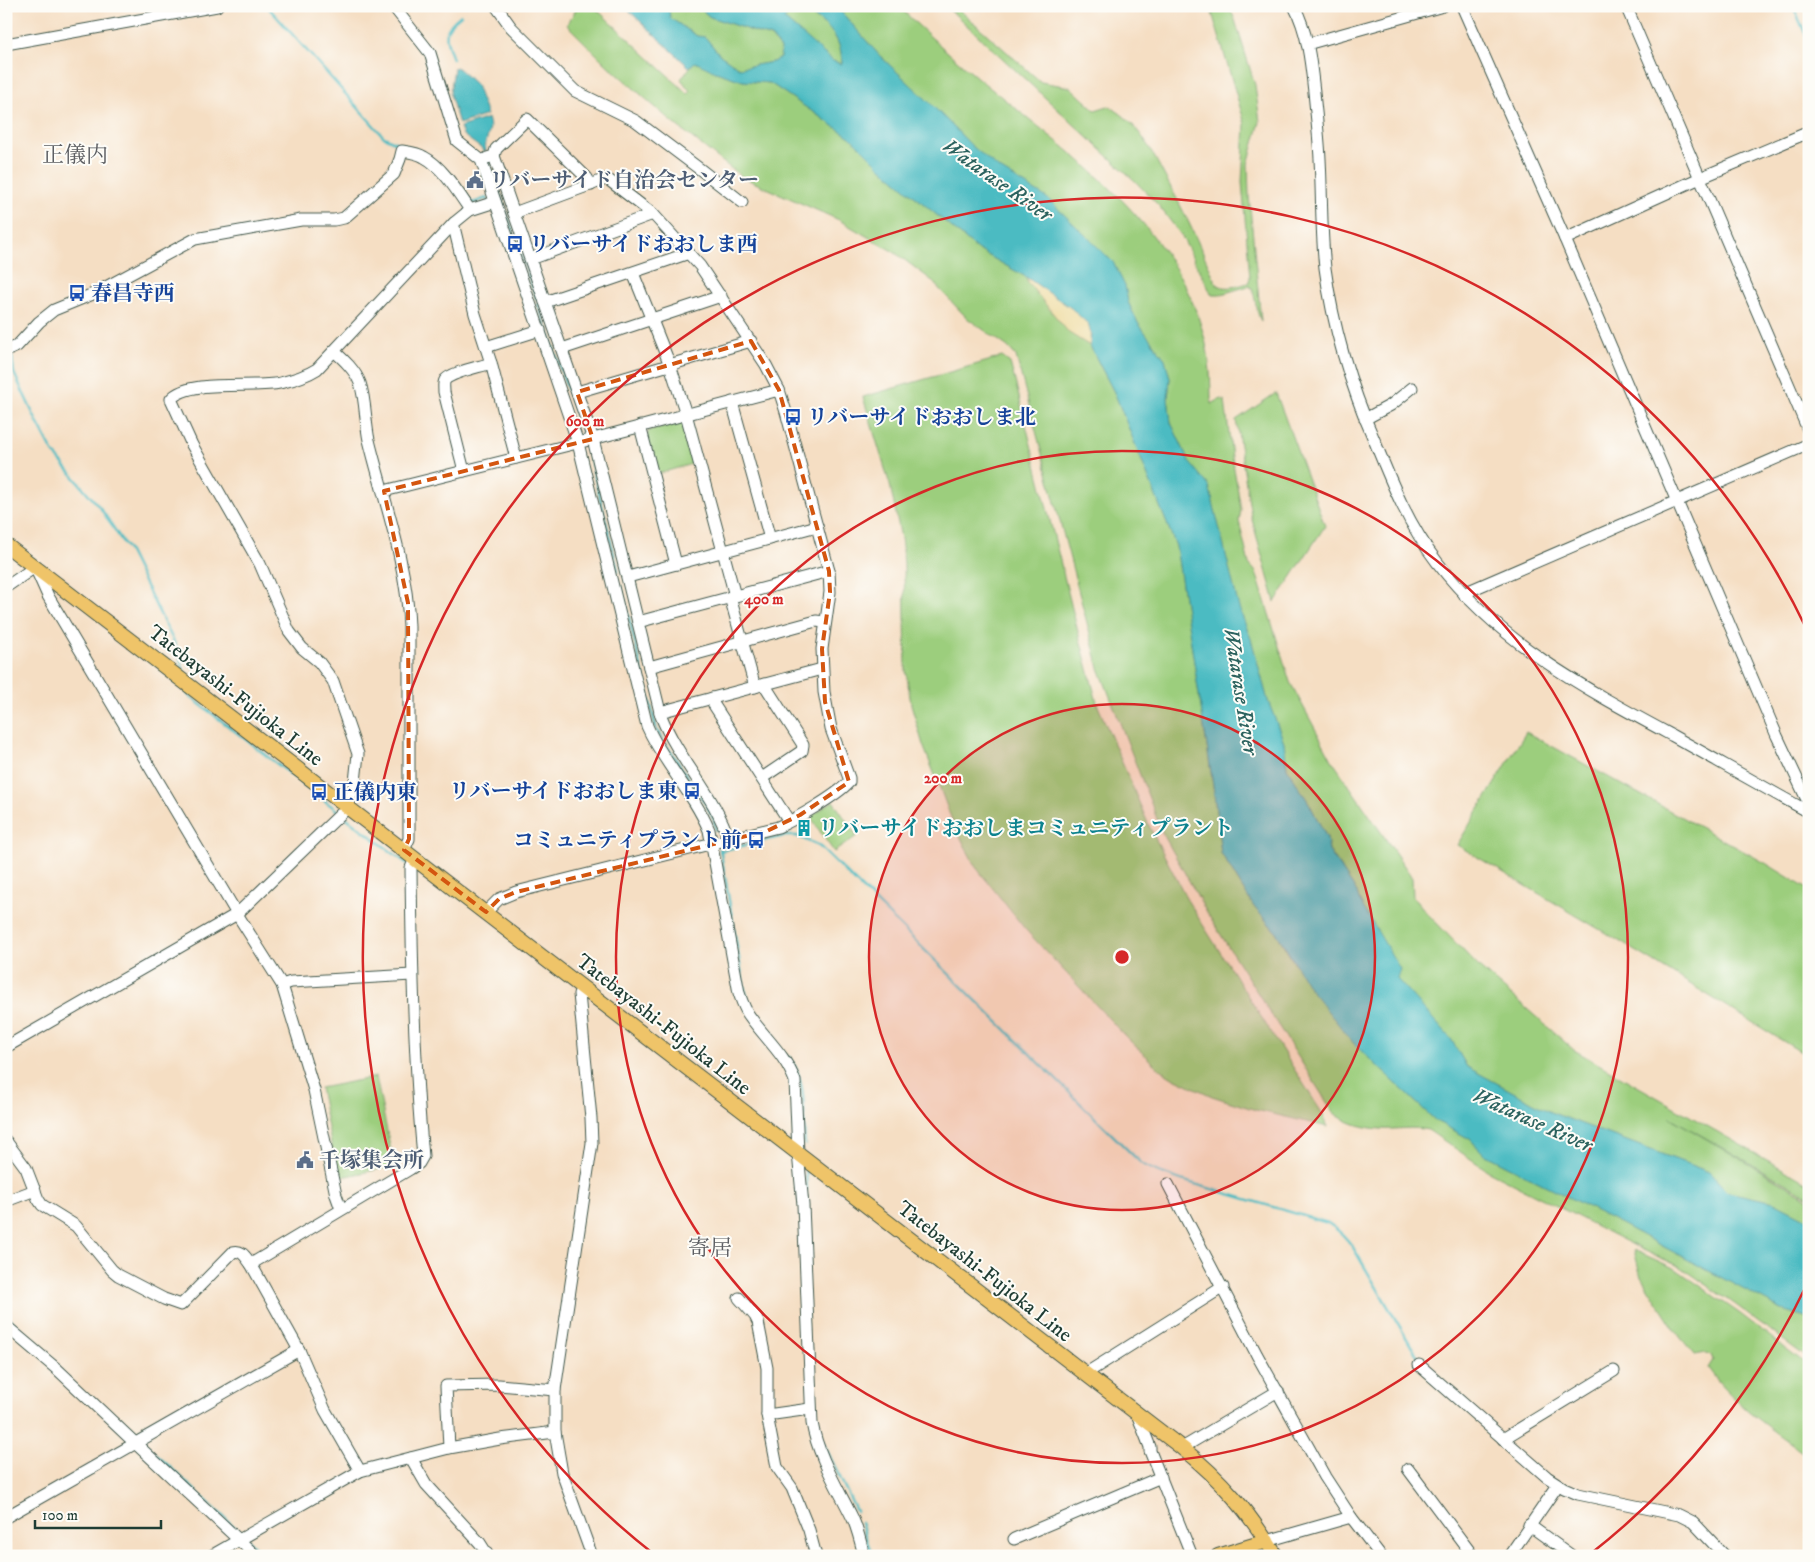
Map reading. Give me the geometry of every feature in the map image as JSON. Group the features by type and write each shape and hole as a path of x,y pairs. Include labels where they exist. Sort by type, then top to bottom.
{"main road":[{"name":"Tatebayashi-Fujioka Line","path":"6,544 1182,1448 1225,1486 1255,1523 1276,1556"},
{"path":"1218,1556 1267,1541"}],"street":[{"path":"6,44 180,10 217,6"},
{"path":"393,6 430,53 457,142 481,160 578,443 647,726 656,744 705,820 712,844 739,994 750,1017 782,1055 792,1070 796,1081 798,1153 803,1205 810,1409 814,1436 821,1455 853,1520 864,1556"},
{"path":"496,6 511,26 575,91 636,120 742,202"},
{"path":"1294,6 1307,44 1311,68 1320,160 1322,242 1330,298 1349,373 1365,419 1395,491 1413,526 1437,562 1465,596 1506,634 1576,683 1809,809"},
{"path":"1307,44 1443,6"},
{"path":"1462,6 1809,809"},
{"path":"1626,6 1809,432"},
{"path":"591,185 587,178 527,119 496,149 494,156 593,439 660,712 669,736 719,812 729,840"},
{"path":"1564,239 1809,132"},
{"path":"6,351 17,346 39,322 54,310 93,294 196,239 301,220 334,220 344,218 394,174 402,151 424,157 430,161 450,182 470,210"},
{"path":"481,160 494,156"},
{"path":"486,912 499,899 516,892 767,831 789,821 849,782 848,772 829,723 822,669 825,622 830,592 829,571 779,390 751,341 689,253 653,214 610,181 606,179 514,213"},
{"path":"6,1047 238,914 348,807 358,754 333,681 319,662 302,648 289,631 260,564 192,445 171,399 182,392 198,387 279,383 308,374 317,369 454,223 470,210 495,202"},
{"path":"530,259 653,214"},
{"path":"454,223 475,314 491,364 516,458"},
{"path":"545,302 689,253"},
{"path":"633,273 670,365 686,414 723,551 742,642 760,686 803,745 802,751 762,778"},
{"path":"562,349 721,296"},
{"path":"486,347 540,330"},
{"path":"577,392 751,341"},
{"path":"251,1264 410,1169 419,1163 423,1156 412,974 411,868 409,854 408,603 384,491 369,439 360,384 355,373 334,351"},
{"path":"464,471 444,392 444,382 456,374 491,364"},
{"path":"1365,419 1390,405 1412,388"},
{"path":"384,491 578,443 779,390"},
{"path":"732,402 770,538"},
{"path":"640,426 676,564"},
{"path":"1465,596 1471,590 1809,444"},
{"path":"628,577 817,526"},
{"path":"6,587 35,567 48,596 282,985 314,1090 336,1195 341,1209"},
{"path":"638,622 829,571"},
{"path":"649,668 816,622 825,622"},
{"path":"660,712 822,669"},
{"path":"712,698 714,705 789,821"},
{"path":"282,985 291,982 412,974"},
{"path":"582,987 578,994 592,1143 555,1390 555,1432 562,1473 592,1556"},
{"path":"6,1140 26,1168 42,1205 76,1226 112,1270 164,1299 181,1305 233,1252 242,1252 251,1264 299,1350 325,1410 360,1471"},
{"path":"1168,1184 1325,1478 1351,1517 1381,1556"},
{"path":"6,1201 35,1190"},
{"path":"1085,1374 1224,1287"},
{"path":"739,1298 758,1322 767,1368 767,1415 777,1467 792,1488 809,1530 816,1556"},
{"path":"6,1326 58,1370 256,1556"},
{"path":"6,1517 299,1350"},
{"path":"1419,1365 1547,1478 1558,1485 1578,1494 1679,1516 1693,1522 1725,1556"},
{"path":"1503,1439 1614,1371"},
{"path":"449,1448 446,1386 499,1385 555,1390"},
{"path":"1182,1448 1278,1391"},
{"path":"767,1415 810,1409"},
{"path":"1137,1414 1192,1556"},
{"path":"211,1556 360,1471 449,1448 555,1432"},
{"path":"411,1458 426,1484 480,1543 487,1554"},
{"path":"1408,1469 1473,1556"},
{"path":"1014,1539 1161,1477"},
{"path":"1509,1556 1558,1485"},
{"path":"1267,1541 1351,1517"},
{"path":"1529,1525 1572,1556"}],"highlighted area":[{"path":"751,341 779,390 829,571 830,592 822,649 825,702 849,782 800,815 767,831 516,892 499,899 486,912 404,850 409,839 408,603 384,491 593,439 577,392"}],"green space":[{"path":"578,6 593,6 688,94 690,91 681,79 695,61 716,72 743,81 770,83 850,137 880,167 977,249 1026,277 1028,283 1090,346 1115,394 1176,546 1213,785 1221,853 1254,907 1276,932 1291,958 1355,1045 1436,1121 1470,1139 1484,1154 1623,1225 1782,1310 1809,1318 1809,1359 1681,1267 1643,1250 1490,1172 1428,1130 1368,1127 1349,1122 1333,1112 1207,913 1162,832 1099,668 1016,356 1008,347 967,318 930,279 894,252 839,220 744,178 671,121 606,64 567,25"},
{"path":"697,6 710,17 770,37 779,46 780,58 773,62 739,68 720,55 705,37 697,36 670,18 669,9"},
{"path":"836,6 898,6 963,66 1065,149 1124,202 1150,232 1172,263 1191,298 1204,336 1210,369 1211,404 1221,399 1225,401 1241,509 1239,521 1249,564 1256,572 1290,682 1333,762 1412,878 1413,896 1425,911 1480,968 1574,1050 1809,1184 1809,1197 1669,1117 1809,1199 1809,1220 1774,1202 1728,1192 1709,1172 1550,1112 1467,1067 1451,1039 1396,979 1357,892 1329,850 1327,838 1309,803 1287,768 1284,742 1268,701 1251,639 1239,609 1209,486 1190,464 1171,423 1168,398 1170,378 1165,359 1138,323 1128,302 1125,286 1047,198 998,168 972,146 879,55"},
{"path":"946,6 955,6 1041,82 1070,87 1095,110 1108,106 1128,120 1144,140 1176,196 1217,285 1229,287 1248,283 1250,278 1242,182 1245,124 1210,6 1229,6 1255,85 1260,122 1248,164 1249,196 1261,321 1252,288 1249,286 1212,295 1181,235 1159,206 1135,181"},
{"path":"802,7 830,30 835,37 839,44 842,64 833,61 784,19 792,11"},
{"path":"1002,357 1010,363 1015,381 1098,706 1150,828 1189,903 1322,1113 1328,1127 1256,1110 1212,1096 1174,1078 1158,1068 1126,1037 1025,929 975,866 952,820 923,745 911,704 906,671 904,564 901,538 890,485 863,397"},
{"path":"1276,393 1325,526 1275,602 1251,516 1236,420"},
{"path":"680,422 684,424 695,463 657,474 647,435 650,430"},
{"path":"1526,732 1767,864 1809,890 1809,1057 1641,954 1457,845"},
{"path":"833,801 857,836 834,852 810,817"},
{"path":"376,1077 394,1166 338,1178 320,1088"},
{"path":"1634,1250 1676,1269 1739,1313 1809,1366 1809,1456 1754,1416 1729,1393 1708,1368 1713,1360 1711,1355 1706,1353 1695,1355 1680,1337 1641,1277"}],"sand":[{"path":"1026,277 1060,299 1085,320 1090,329 1090,346 1069,333 1028,283"}],"water":[{"name":"Watarase River","path":"624,6 697,6 836,6 879,55 972,146 998,168 1047,198 1113,262 1125,286 1128,302 1138,323 1165,359 1170,378 1168,398 1171,423 1190,463 1209,486 1239,608 1251,639 1268,701 1284,742 1287,768 1309,803 1327,838 1329,851 1357,892 1359,900 1400,969 1397,979 1451,1039 1467,1067 1550,1112 1709,1172 1728,1192 1774,1202 1809,1220 1809,1318 1782,1310 1623,1225 1484,1154 1470,1139 1436,1121 1355,1045 1310,989 1276,932 1254,907 1221,853 1213,785 1176,546 1115,394 1090,346 1091,333 1088,324 1071,308 1026,277 977,249 880,167 850,137 770,83 743,81 716,72 695,62 689,67","holes":["697,6 710,17 771,37 779,46 780,58 773,62 739,68 720,55 705,37 697,36 670,18 669,9","802,7 824,24 835,37 839,44 842,64 833,61 784,19 792,11"]},
{"path":"457,67 476,85 487,115 459,124 450,94 454,68"},
{"path":"488,118 490,128 485,147 486,151 483,152 482,149 463,135 460,127"}],"waterway":[{"path":"267,6 384,137 405,147"},
{"path":"1793,6 1809,42"},
{"path":"453,59 447,35 450,25 461,15"},
{"path":"488,161 504,207"},
{"path":"470,201 473,203 487,198 488,202"},
{"path":"506,212 537,300"},
{"path":"538,304 584,436"},
{"path":"6,357 12,357 14,373 53,452 101,509 128,550 178,650 184,675"},
{"path":"587,445 618,571"},
{"path":"621,586 657,731 705,803 714,820 716,830"},
{"path":"187,690 188,695 338,811"},
{"path":"344,816 406,863"},
{"path":"720,851 784,836 797,836 819,846 1142,1164 1181,1180 1328,1223 1339,1231 1354,1249 1422,1362"},
{"path":"720,848 744,987 752,1011"},
{"path":"757,1017 768,1030"},
{"path":"789,1057 795,1067 802,1088 805,1145"},
{"path":"806,1165 807,1190"},
{"path":"6,1316 47,1354"},
{"path":"108,1410 137,1437"},
{"path":"822,1440 856,1511"},
{"path":"143,1442 242,1534"},
{"path":"861,1523 872,1556"},
{"path":"248,1540 264,1556"}],"place":[{"name":"リバーサイド自治会センター","path":"475,180"},
{"name":"リバーサイドおおしま西","path":"515,244"},
{"name":"春昌寺西","path":"77,293"},
{"name":"リバーサイドおおしま北","path":"793,417"},
{"name":"リバーサイドおおしま東","path":"692,791"},
{"name":"正儀内東","path":"319,792"},
{"name":"リバーサイドおおしまコミュニティプラント","path":"804,828"},
{"name":"コミュニティプラント前","path":"756,840"},
{"name":"千塚集会所","path":"305,1160"}],"district":[{"name":"正儀内","path":"75,154"},
{"name":"寄居","path":"710,1247"}]}
